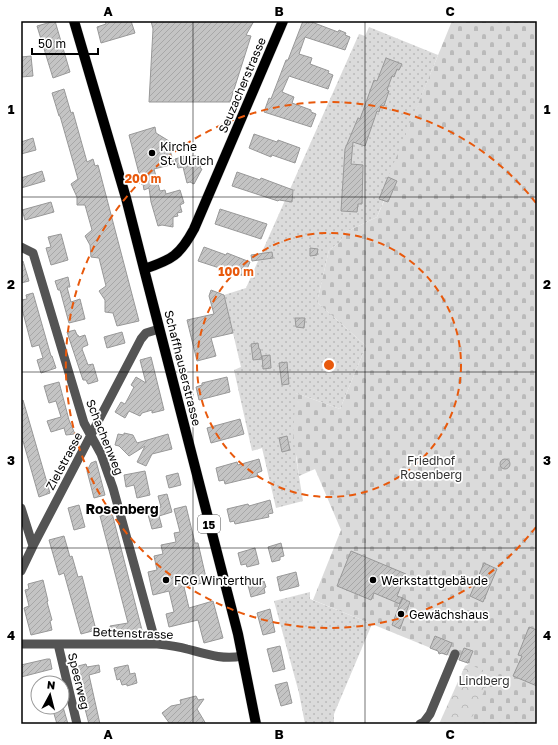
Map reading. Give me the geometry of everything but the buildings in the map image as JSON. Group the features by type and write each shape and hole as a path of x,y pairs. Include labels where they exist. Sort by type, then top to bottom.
{"main road":[{"name":"Schaffhauserstrasse","path":"74,21 126,198 238,634 256,724"},
{"name":"Seuzacherstrasse","path":"144,269 171,259 187,242 235,136 283,21"}],"street":[{"name":"Schachenweg","path":"21,247 33,252 84,423 101,454 113,488 156,644"},
{"name":"Zielstrasse","path":"21,571 141,338 146,333 159,329"},
{"path":"21,508 33,546"},
{"name":"Bettenstrasse","path":"21,644 156,644 171,645 212,656 227,658 242,656"},
{"name":"Speerweg","path":"58,644 78,724"},
{"path":"420,724 424,722 430,714 454,654"}],"green space":[{"name":"Friedhof Rosenberg","path":"452,21 537,21 537,724 469,724 492,674 447,655 438,653 438,651 313,600 341,530 315,469 299,476 293,433 296,393 340,409 366,346 317,302 329,250 339,243 346,232 377,217 384,201 382,192"},
{"path":"369,27 438,55 389,177 384,200 377,217 346,232 339,243 329,250 317,302 366,346 340,409 296,393 296,458 303,501 276,508 262,448 252,451 234,370 241,367 224,295 246,288 359,34 365,36"},
{"path":"310,592 310,599 372,624 334,714 334,724 305,724 299,693 274,601"},
{"name":"Lindberg","path":"500,648 488,724 439,724 465,666"}],"place":[{"name":"Kirche St. Ulrich","path":"152,153"},
{"name":"FCG Winterthur","path":"166,580"},
{"name":"Werkstattgebäude","path":"373,580"},
{"name":"Gewächshaus","path":"401,614"}],"district":[{"name":"Rosenberg","path":"122,508"}]}
